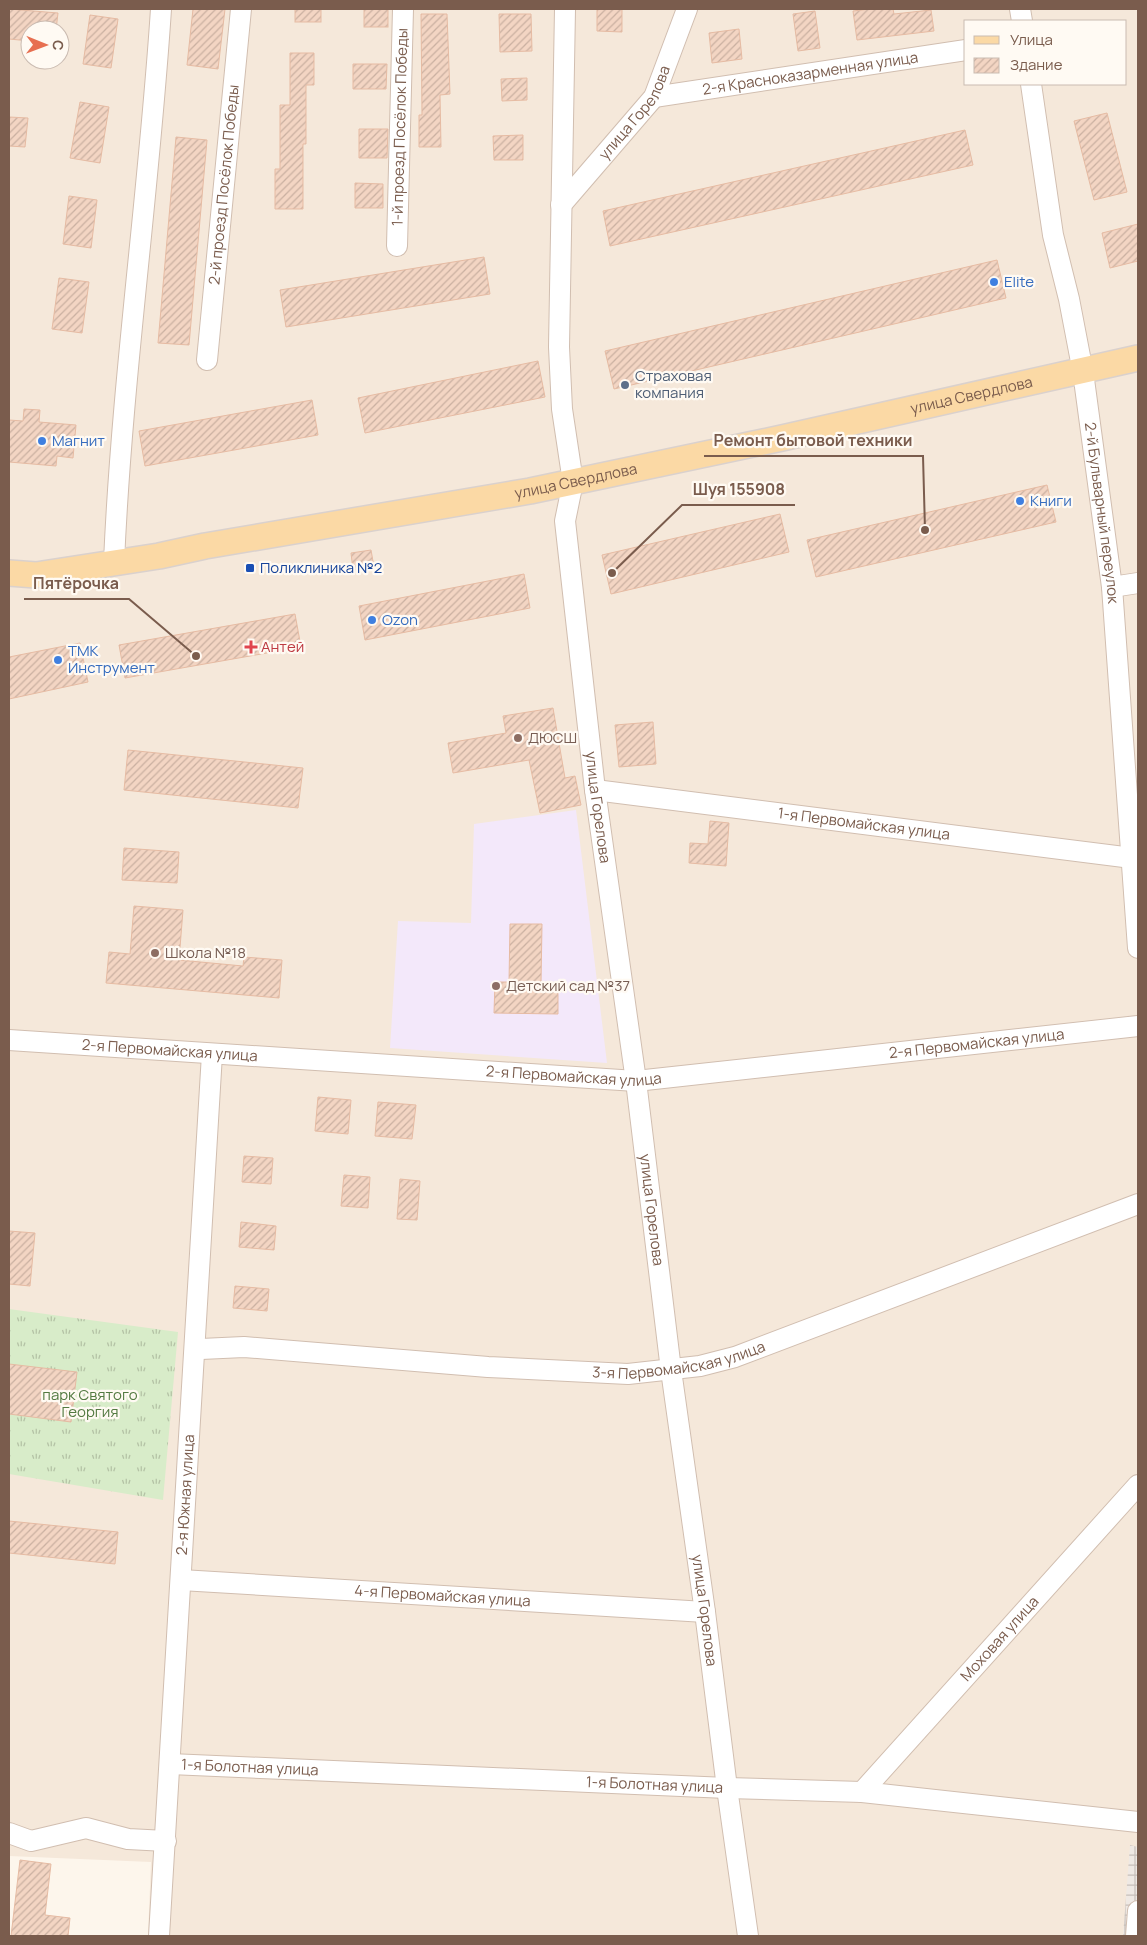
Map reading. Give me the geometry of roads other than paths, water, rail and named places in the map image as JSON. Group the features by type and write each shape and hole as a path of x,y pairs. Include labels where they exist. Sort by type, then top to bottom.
{"main road":[{"name":"улица Свердлова","path":"9,573 36,575 159,556 206,546 530,491 1083,372 1138,358"}],"street":[{"path":"114,562 123,416 156,83 161,9"},
{"name":"2-й проезд Посёлок Победы","path":"207,360 241,9"},
{"name":"1-й проезд Посёлок Победы","path":"397,246 403,9"},
{"path":"565,9 559,347 562,409 573,482"},
{"name":"улица Горелова","path":"561,205 654,97 687,9"},
{"name":"2-я Красноказарменная улица","path":"654,97 964,50"},
{"name":"2-й Бульварный переулок","path":"1031,85 1053,236 1069,299 1083,372 1112,586 1135,858 1138,948"},
{"name":"улица Горелова","path":"573,482 565,521 595,790 636,1081 671,1370 748,1936"},
{"path":"1112,586 1138,583"},
{"name":"1-я Первомайская улица","path":"595,790 1135,858"},
{"name":"2-я Первомайская улица","path":"9,1040 636,1081 1138,1026"},
{"name":"2-я Южная улица","path":"160,1936 212,1054"},
{"name":"3-я Первомайская улица","path":"196,1346 201,1349 264,1348 488,1367 628,1374 700,1366 735,1357 1138,1204"},
{"name":"Моховая улица","path":"862,1792 1138,1485"},
{"name":"4-я Первомайская улица","path":"181,1580 705,1612"},
{"name":"1-я Болотная улица","path":"170,1764 862,1792 1138,1822"},
{"path":"9,1833 31,1841 86,1828 128,1839 166,1841"},
{"path":"1136,1936 1138,1911"}],"place":[{"name":"Elite","path":"994,282"},
{"name":"Страховая компания","path":"625,385"},
{"name":"Магнит","path":"42,441"},
{"name":"Книги","path":"1020,501"},
{"name":"Ремонт бытовой техники","path":"925,530"},
{"name":"Поликлиника №2","path":"250,568"},
{"name":"Шуя 155908","path":"612,573"},
{"name":"Ozon","path":"372,620"},
{"name":"Антей","path":"251,647"},
{"name":"Пятёрочка","path":"196,656"},
{"name":"ТМК Инструмент","path":"58,660"},
{"name":"ДЮСШ","path":"518,738"},
{"name":"Школа №18","path":"155,953"},
{"name":"Детский сад №37","path":"496,986"}],"park label":[{"name":"парк Святого Георгия","path":"90,1404"}]}
